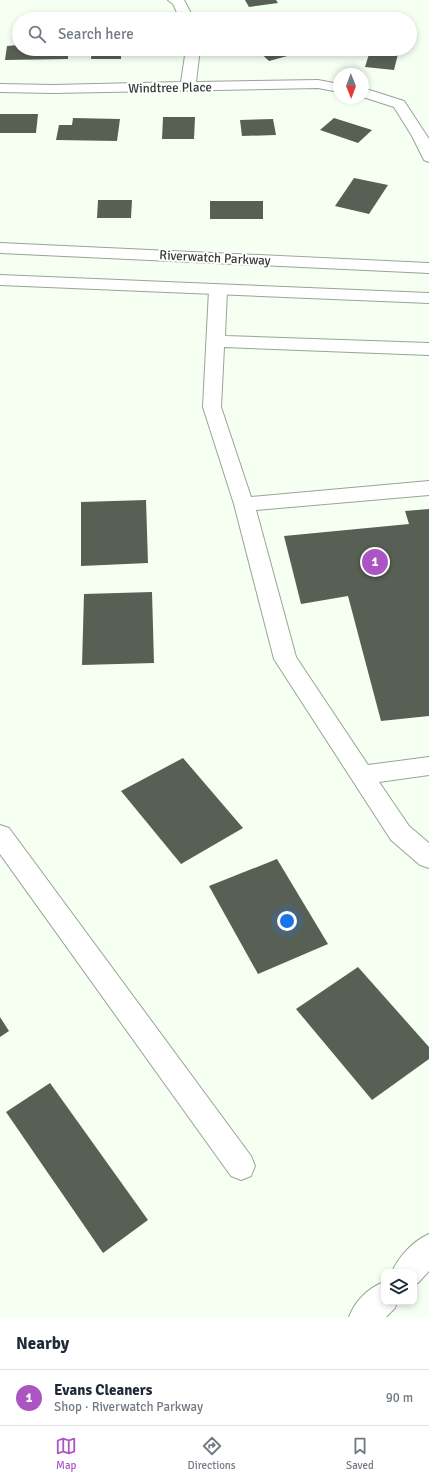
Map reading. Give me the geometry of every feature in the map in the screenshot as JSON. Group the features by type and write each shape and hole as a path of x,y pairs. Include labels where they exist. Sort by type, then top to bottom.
{"street":[{"path":"175,0 178,1 184,12"},
{"path":"188,87 192,56"},
{"name":"Windtree Place","path":"0,88 53,89 318,84 333,87"},
{"path":"369,94 399,104 420,136 429,157"},
{"name":"Riverwatch Parkway","path":"0,248 429,268"},
{"path":"0,280 429,298"},
{"path":"218,290 212,407 244,504 285,659 400,833 429,858"},
{"path":"215,341 429,349"},
{"path":"244,504 429,488"},
{"path":"362,775 429,766"},
{"path":"0,835 241,1166"},
{"path":"411,1269 429,1250"},
{"path":"364,1317 381,1299"}],"building":[{"path":"245,0 276,0 278,3 249,7"},
{"path":"7,46 12,46 12,56 68,56 68,59 5,60"},
{"path":"91,56 121,56 121,59 91,59"},
{"path":"264,56 287,56 269,61"},
{"path":"368,56 398,56 394,70 365,67"},
{"path":"0,114 38,114 36,133 0,133"},
{"path":"163,117 195,117 194,139 162,139"},
{"path":"73,118 120,119 117,141 56,140 59,125 72,125"},
{"path":"334,118 372,130 358,143 320,130"},
{"path":"273,119 276,135 242,136 240,120"},
{"path":"354,178 388,185 369,214 335,206"},
{"path":"98,200 132,200 131,218 97,218"},
{"path":"210,201 263,201 263,219 210,219"},
{"path":"146,500 148,563 81,566 81,502"},
{"path":"429,509 429,716 381,721 348,596 301,604 284,536 409,524 405,511"},
{"path":"152,592 154,663 82,665 84,594"},
{"path":"183,758 243,828 181,864 121,791"},
{"path":"277,859 328,944 258,974 209,886"},
{"path":"358,967 429,1047 429,1059 372,1100 296,1009"},
{"path":"0,1017 9,1031 0,1037"},
{"path":"50,1083 148,1220 103,1253 6,1112"}],"place":[{"name":"Evans Cleaners","path":"375,562"}]}
